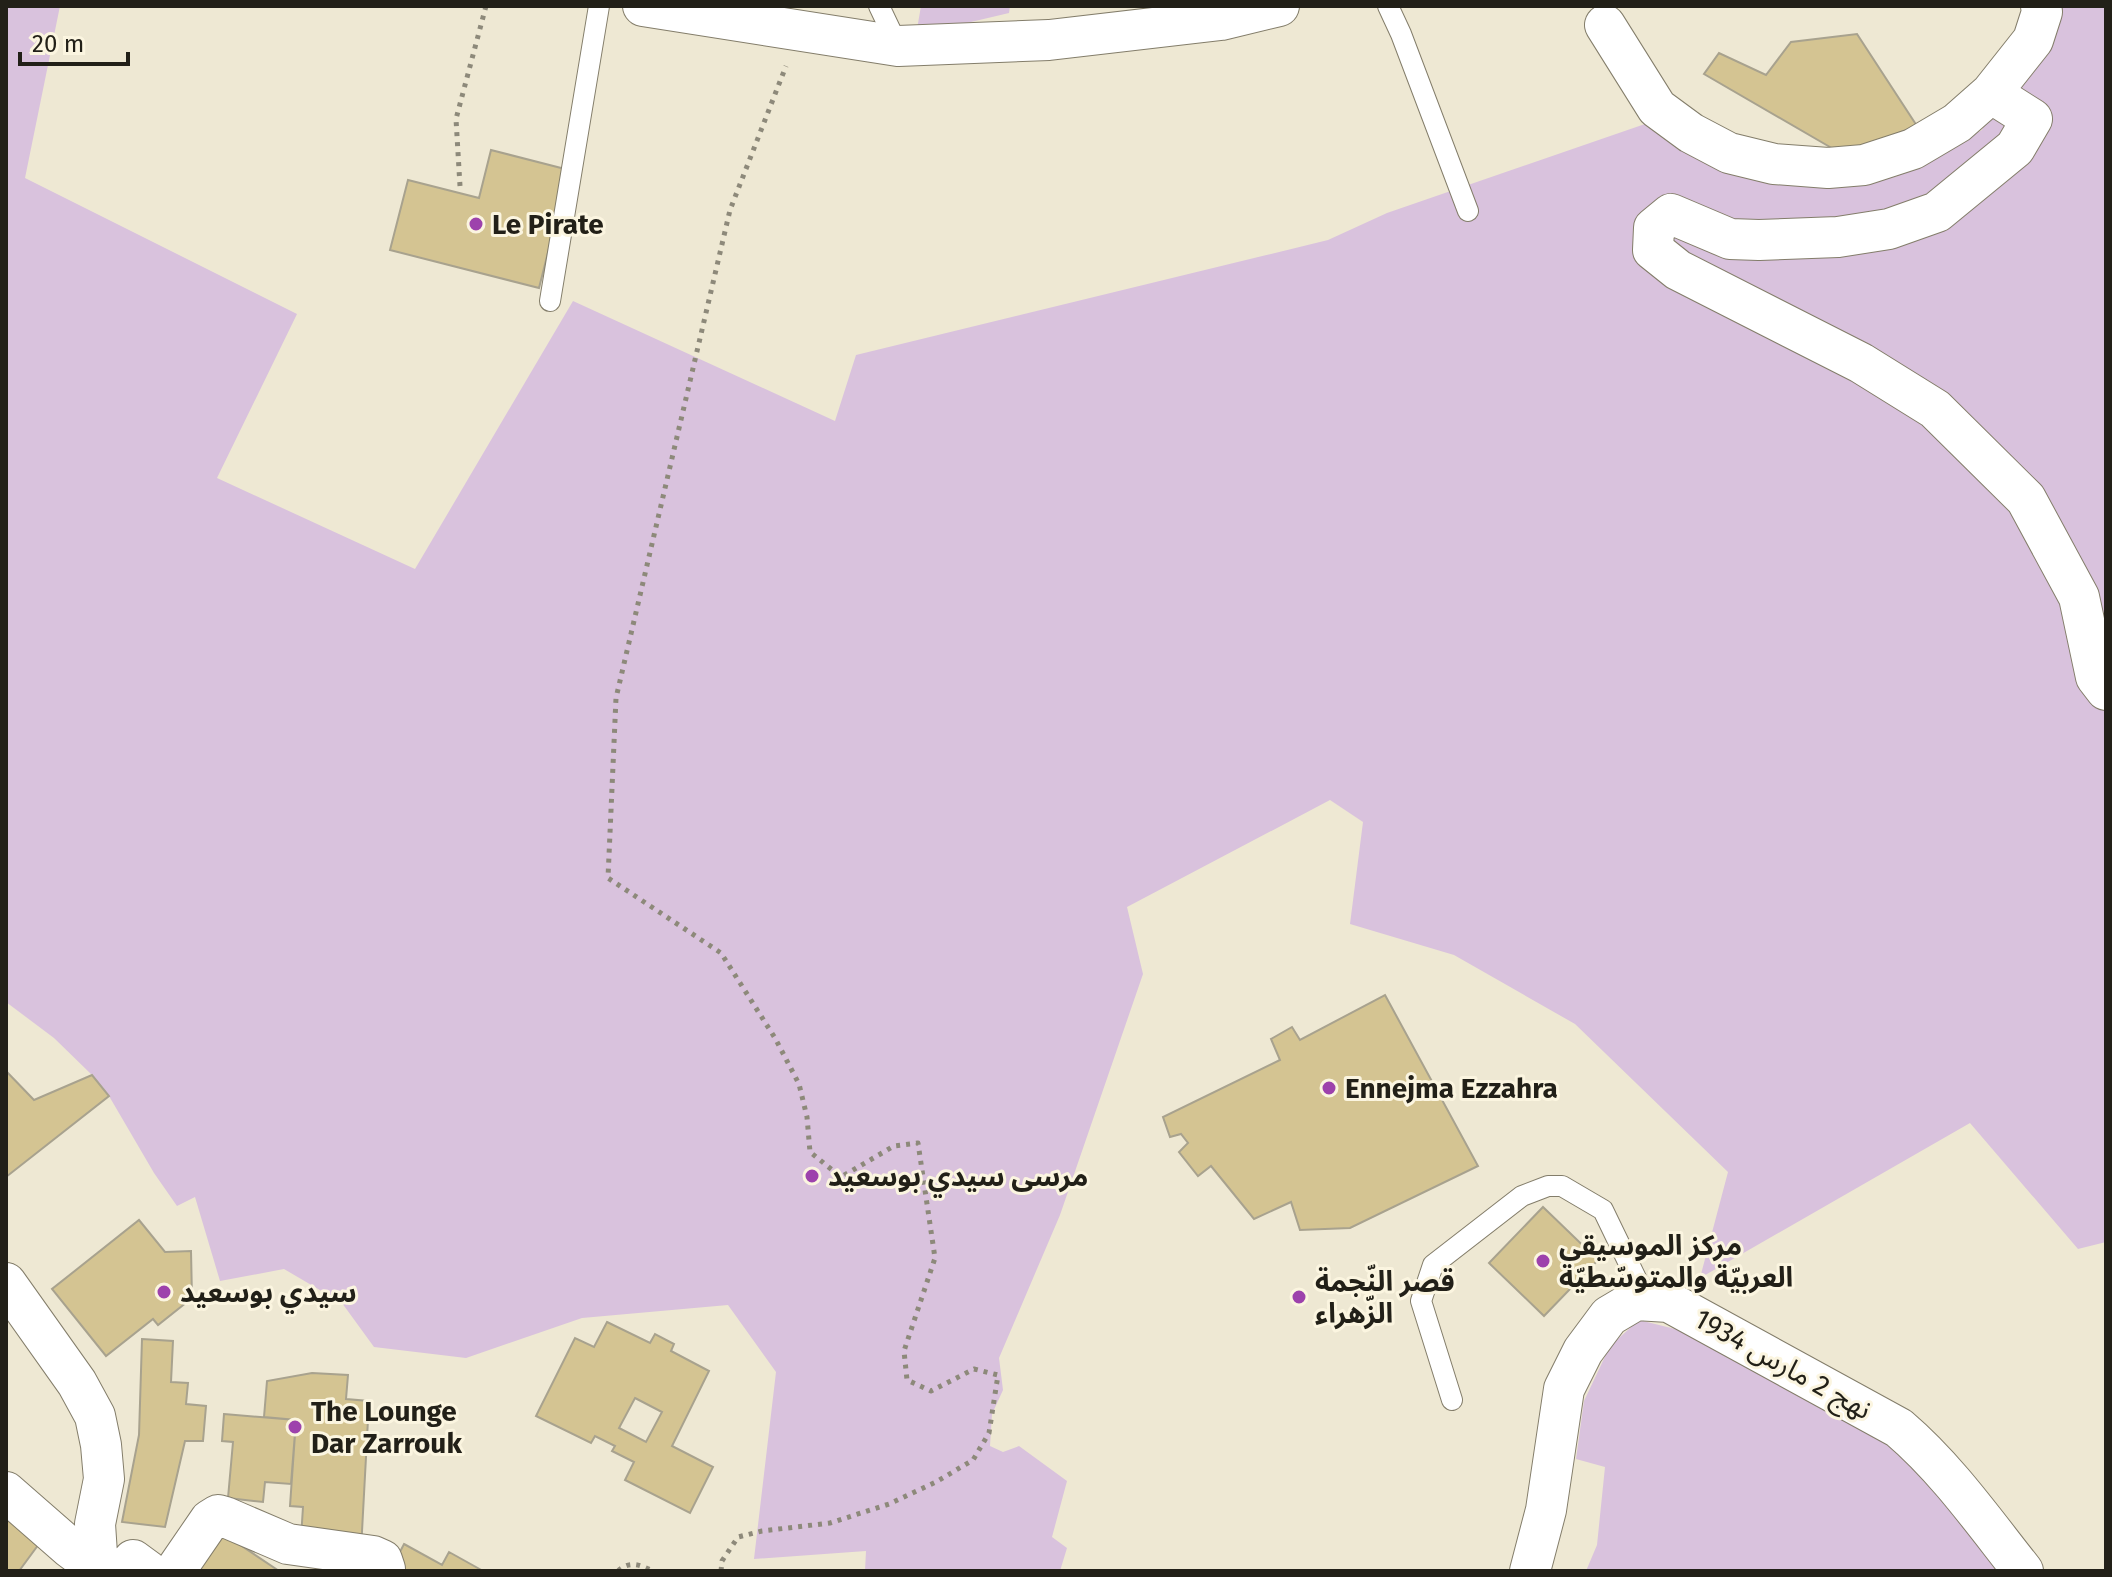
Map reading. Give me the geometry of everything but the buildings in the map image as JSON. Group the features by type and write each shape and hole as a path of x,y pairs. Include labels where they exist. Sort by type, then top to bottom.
{"street":[{"path":"643,6 898,46 1053,23 1221,20 1279,6"},
{"path":"1605,25 1657,108 1691,133 1729,153 1774,164 1828,168 1864,165 1913,149 1957,123 1991,93 2033,40 2041,6"},
{"path":"1991,93 2032,119 2015,148 1937,212 1889,229 1838,237 1759,240 1730,239 1671,214 1654,228 1653,250 1678,270 1861,363 1935,409 2026,499 2079,597 2096,677 2106,690"},
{"path":"6,1283 77,1383 95,1416 104,1479 95,1524 120,1568"},
{"path":"1530,1571 1546,1510 1564,1389 1583,1351 1609,1316 1636,1300 1647,1301"},
{"name":"نهج 2 مارس 1934","path":"1647,1301 1669,1302 1899,1428 1925,1449 2023,1571"},
{"path":"6,1492 70,1548 120,1568"},
{"path":"175,1571 210,1520 218,1515 288,1544 373,1556 382,1560 385,1569"}],"lane":[{"path":"550,301 599,6"},
{"path":"879,6 898,46"},
{"path":"1388,6 1468,211"},
{"path":"1452,1400 1421,1301 1433,1265 1522,1196 1548,1186 1562,1186 1603,1210 1647,1301"}],"path":[{"path":"460,186 456,119 486,6"},
{"path":"721,1571 722,1561 738,1537 830,1523 889,1504 973,1460 989,1433 998,1375 974,1369 931,1391 907,1380 904,1351 935,1258 918,1143 894,1146 841,1177 810,1152 807,1117 799,1084 775,1038 721,953 608,878 616,698 641,583 730,210 799,31"},
{"path":"618,1571 625,1565 636,1564 653,1571"}],"shaded area":[{"path":"6,6 60,6 25,178 297,314 217,478 415,569 573,301 835,421 856,355 1328,240 1387,213 1645,124 1722,170 1815,182 1895,177 1982,130 2044,6 2106,6 2106,1242 2078,1249 1970,1123 1700,1278 1728,1172 1575,1024 1454,955 1350,924 1363,822 1330,800 1127,907 1143,974 1060,1215 999,1358 1003,1390 992,1414 990,1446 1003,1452 1019,1446 1067,1481 1052,1537 1067,1548 1060,1571 865,1571 866,1551 754,1559 776,1372 728,1305 582,1318 466,1358 374,1347 342,1303 284,1269 220,1281 195,1197 177,1206 109,1096 92,1075 54,1038 6,1002"},
{"path":"921,6 1010,6 1009,13 916,35"},
{"path":"1639,1320 1683,1331 1801,1393 1888,1445 1929,1479 2000,1571 1586,1571 1597,1545 1605,1467 1576,1459 1584,1401 1610,1346"}],"place":[{"name":"Le Pirate","path":"476,224"},
{"name":"Ennejma Ezzahra","path":"1329,1088"},
{"name":"مرسى سيدي بوسعيد","path":"812,1176"},
{"name":"مركز الموسيقى العربيّة والمتوسّطيّة","path":"1543,1261"},
{"name":"سيدي بوسعيد","path":"164,1292"},
{"name":"قصر النّجمة الزّهراء","path":"1299,1297"},
{"name":"The Lounge Dar Zarrouk","path":"295,1427"}]}
